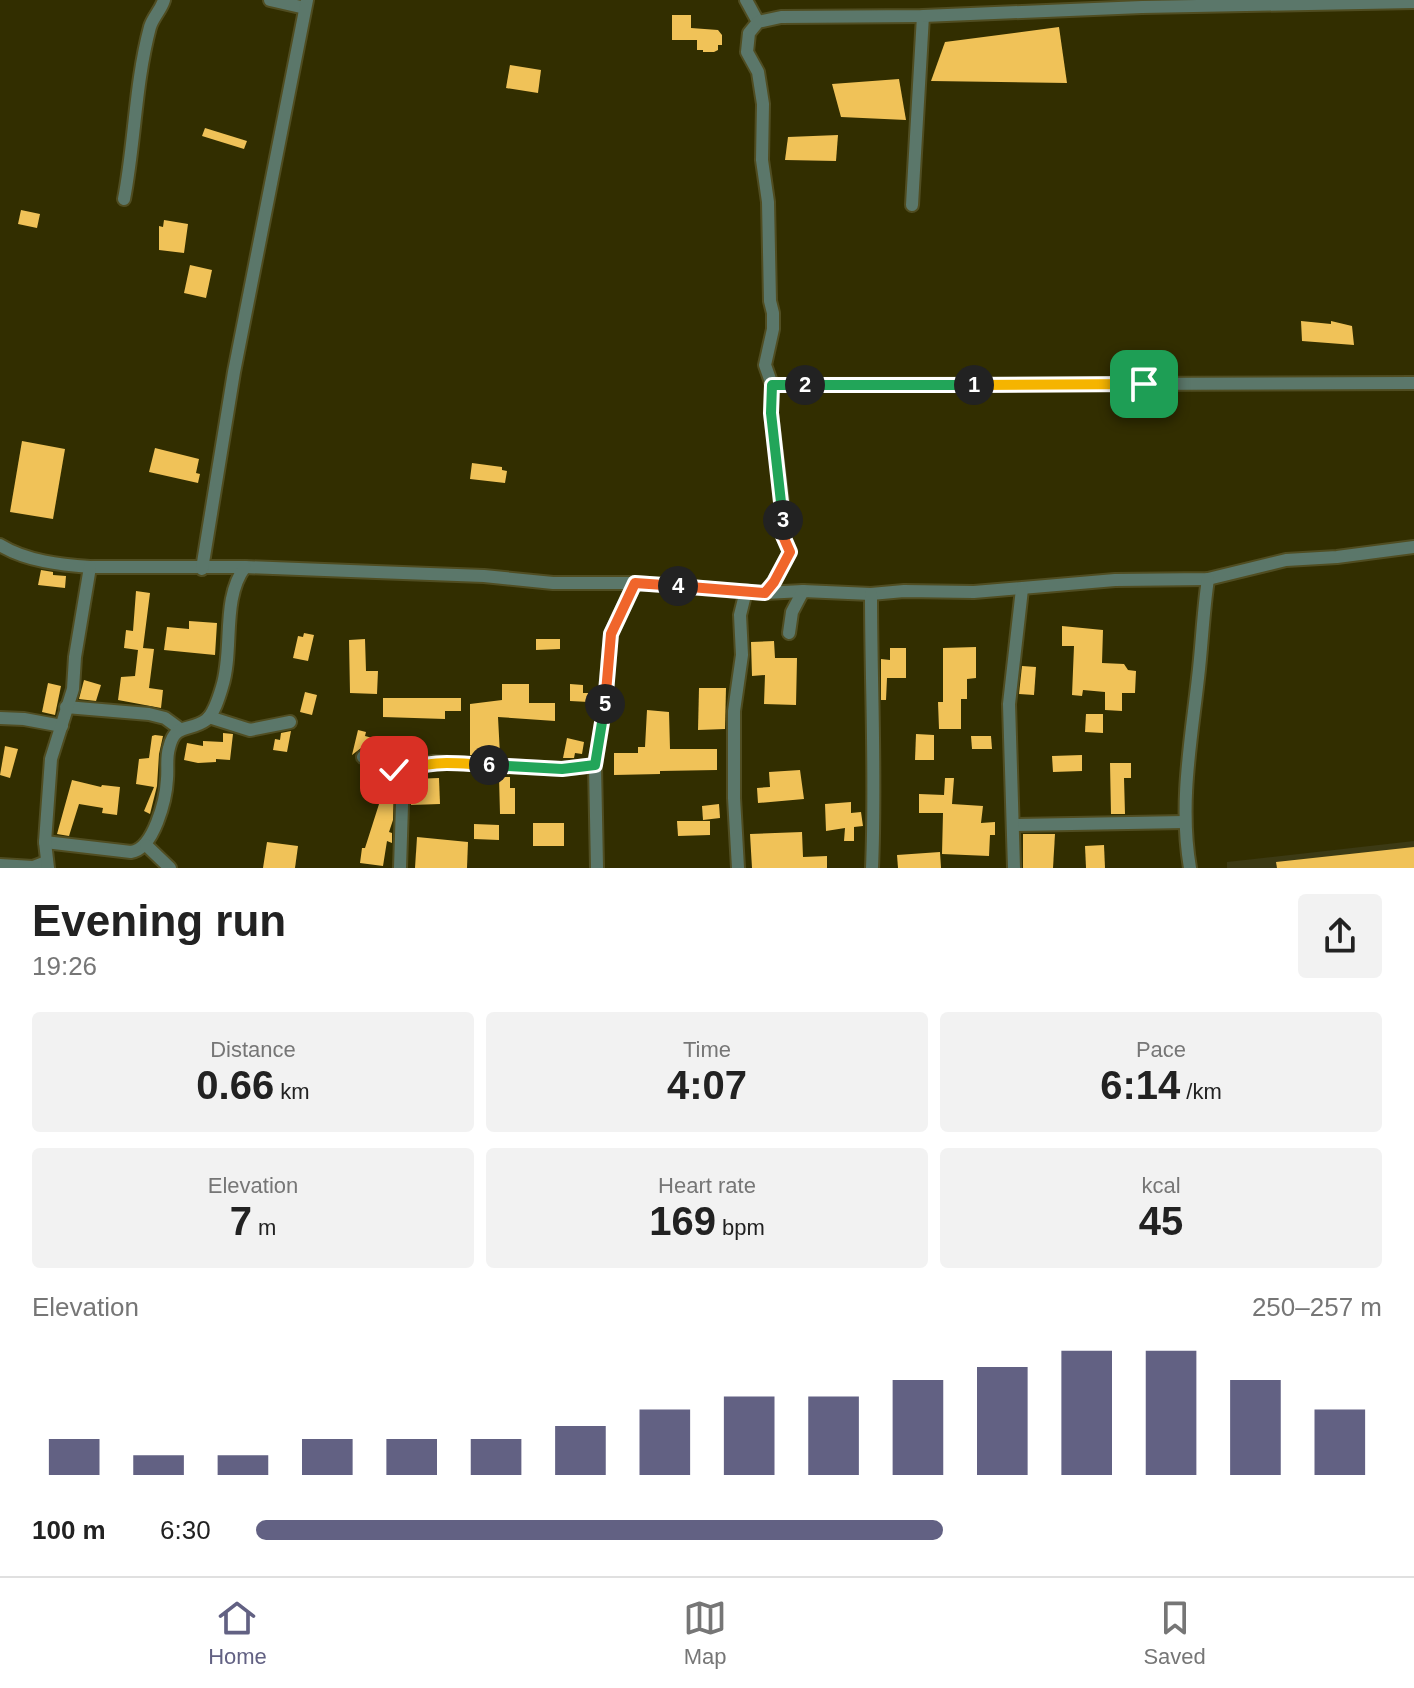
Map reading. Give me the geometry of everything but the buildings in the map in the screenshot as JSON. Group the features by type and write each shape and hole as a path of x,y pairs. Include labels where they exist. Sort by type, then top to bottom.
{"street":[{"path":"124,199 147,40 151,24 164,0"},
{"path":"202,569 234,372 306,4 270,0"},
{"path":"746,0 758,22"},
{"path":"765,593 790,552 783,536 783,510 771,413 772,385 765,365 773,313 770,301 768,202 762,160 765,123 760,82 747,52 749,33 758,22 781,17 923,16 1142,4 1414,2"},
{"path":"912,205 923,16"},
{"path":"772,385 1414,383"},
{"path":"0,545 10,551 52,562 90,567 245,567 484,576 553,583 635,583 765,593 871,594 974,592 1115,580 1208,579 1286,560 1414,547"},
{"path":"0,865 47,865 45,842 51,759 73,689 75,657 90,567"},
{"path":"45,842 131,852 146,845 164,801 171,740 180,729 204,722 209,717 226,674 233,588 245,567"},
{"path":"1190,868 1185,822 1189,738 1208,579"},
{"path":"597,868 595,765 604,712 611,634 635,583"},
{"path":"1014,868 1009,704 1022,589"},
{"path":"738,868 734,711 742,655 740,615 746,591"},
{"path":"789,633 792,612 803,591"},
{"path":"871,594 872,868"},
{"path":"66,707 149,714 165,718 180,729"},
{"path":"209,717 250,730 290,722"},
{"path":"0,718 62,726"},
{"path":"363,757 403,773 433,762 562,769 595,765"},
{"path":"400,868 403,773"},
{"path":"1015,825 1185,822"},
{"path":"146,845 170,868"}],"shaded area":[{"path":"1414,841 1414,868 1227,868 1227,862"}],"route":[{"path":"394,770 403,773 433,762 562,769 595,765 604,712 611,634 635,583 765,593 790,552 783,536 783,510 770,401 772,385 1144,384"}]}
